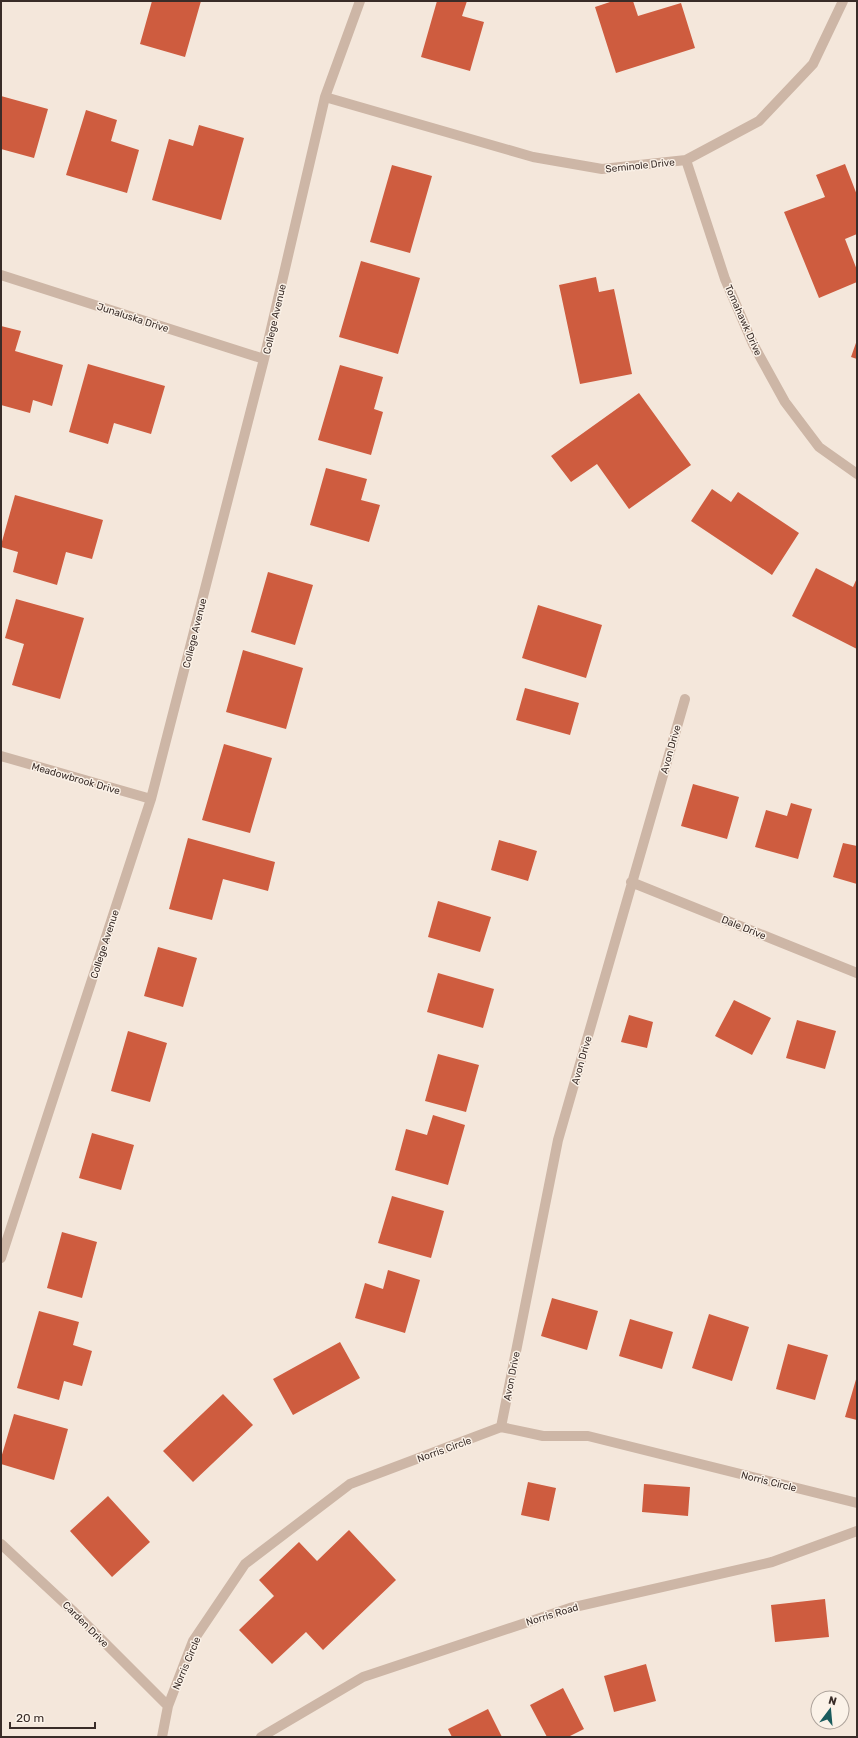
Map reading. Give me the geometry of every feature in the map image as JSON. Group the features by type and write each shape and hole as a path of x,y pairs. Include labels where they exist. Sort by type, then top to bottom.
{"street":[{"name":"College Avenue","path":"1,1258 151,799 264,359 325,97 360,1"},
{"name":"Seminole Drive","path":"325,97 533,156 602,169 686,160 759,121 813,64 842,1"},
{"name":"Tomahawk Drive","path":"686,160 725,279 752,344 786,402 819,448 857,474"},
{"name":"Junaluska Drive","path":"1,274 264,359"},
{"name":"Avon Drive","path":"501,1427 558,1140 685,698"},
{"name":"Meadowbrook Drive","path":"1,756 151,799"},
{"name":"Dale Drive","path":"631,882 857,973"},
{"name":"Norris Circle","path":"162,1737 168,1706 193,1641 245,1564 350,1484 501,1427 543,1436 588,1436 857,1504"},
{"name":"Norris Road","path":"261,1737 363,1677 570,1608 772,1562 857,1531"},
{"name":"Carden Drive","path":"1,1544 74,1612 168,1706"}],"building":[{"path":"152,1 201,1 185,57 140,44"},
{"path":"437,1 467,1 462,16 484,22 470,71 421,57"},
{"path":"613,1 633,1 638,16 681,3 695,48 616,73 595,7"},
{"path":"1,96 48,109 34,158 1,149"},
{"path":"86,110 117,120 111,141 139,150 127,193 66,175"},
{"path":"199,125 244,138 221,220 152,200 169,139 193,146"},
{"path":"845,164 857,195 857,234 845,239 857,270 857,282 819,298 784,212 825,197 816,175"},
{"path":"392,165 432,176 410,253 370,242"},
{"path":"361,261 420,278 398,354 339,337"},
{"path":"596,277 599,292 614,289 632,374 580,384 559,285"},
{"path":"1,326 21,331 15,351 63,365 52,406 33,400 30,413 1,405"},
{"path":"857,340 857,359 851,357"},
{"path":"88,364 165,386 151,434 114,423 108,444 69,432"},
{"path":"340,365 383,377 374,409 383,412 371,455 318,440"},
{"path":"639,393 691,465 629,509 597,464 571,482 551,456"},
{"path":"326,468 367,479 361,500 380,505 369,542 310,525"},
{"path":"712,489 731,502 738,492 799,533 772,575 691,521"},
{"path":"15,495 103,520 92,559 66,552 57,585 13,572 18,552 1,547 1,545"},
{"path":"816,568 853,587 857,578 857,649 792,616"},
{"path":"268,572 313,585 295,645 251,632"},
{"path":"16,599 84,618 60,699 12,685 24,644 5,638"},
{"path":"538,605 602,625 586,678 522,658"},
{"path":"243,650 303,668 286,729 226,712"},
{"path":"525,688 579,703 570,735 516,720"},
{"path":"224,744 272,758 250,833 202,820"},
{"path":"693,784 739,797 727,839 681,826"},
{"path":"791,803 812,809 798,859 755,847 766,810 787,816"},
{"path":"188,838 275,862 268,891 223,879 212,920 169,909"},
{"path":"499,840 537,851 528,881 491,870"},
{"path":"843,843 857,846 857,884 833,877"},
{"path":"438,901 491,917 480,952 428,937"},
{"path":"158,947 197,958 183,1007 144,996"},
{"path":"438,973 494,989 483,1028 427,1012"},
{"path":"734,1000 771,1018 752,1055 715,1036"},
{"path":"629,1015 653,1022 647,1048 621,1042"},
{"path":"797,1020 836,1031 825,1069 786,1058"},
{"path":"128,1031 167,1043 150,1102 111,1091"},
{"path":"438,1054 479,1065 466,1112 425,1101"},
{"path":"433,1115 465,1125 448,1185 395,1170 406,1129 427,1135"},
{"path":"92,1133 134,1145 121,1190 79,1178"},
{"path":"392,1196 444,1211 431,1258 378,1243"},
{"path":"62,1232 97,1242 82,1298 47,1288"},
{"path":"388,1270 420,1280 405,1333 355,1318 365,1283 383,1289"},
{"path":"552,1298 598,1311 587,1350 541,1336"},
{"path":"39,1311 79,1322 73,1345 92,1351 82,1386 64,1381 59,1400 17,1388"},
{"path":"709,1314 749,1327 732,1381 692,1368"},
{"path":"630,1319 673,1332 662,1369 619,1356"},
{"path":"340,1342 360,1378 293,1415 273,1379"},
{"path":"788,1344 828,1355 815,1400 776,1389"},
{"path":"857,1376 857,1420 845,1417"},
{"path":"223,1394 253,1425 193,1482 163,1451"},
{"path":"14,1414 68,1429 54,1480 1,1464 1,1458"},
{"path":"528,1482 556,1488 549,1521 521,1515"},
{"path":"644,1484 690,1487 688,1516 642,1512"},
{"path":"108,1496 150,1542 112,1577 70,1531"},
{"path":"349,1530 396,1580 323,1650 306,1632 272,1664 239,1630 274,1596 259,1580 299,1542 317,1561"},
{"path":"825,1599 829,1637 775,1642 771,1605"},
{"path":"646,1664 656,1701 614,1712 604,1676"},
{"path":"563,1688 584,1729 568,1737 547,1737 530,1705"},
{"path":"488,1709 502,1737 452,1737 448,1729"}]}
